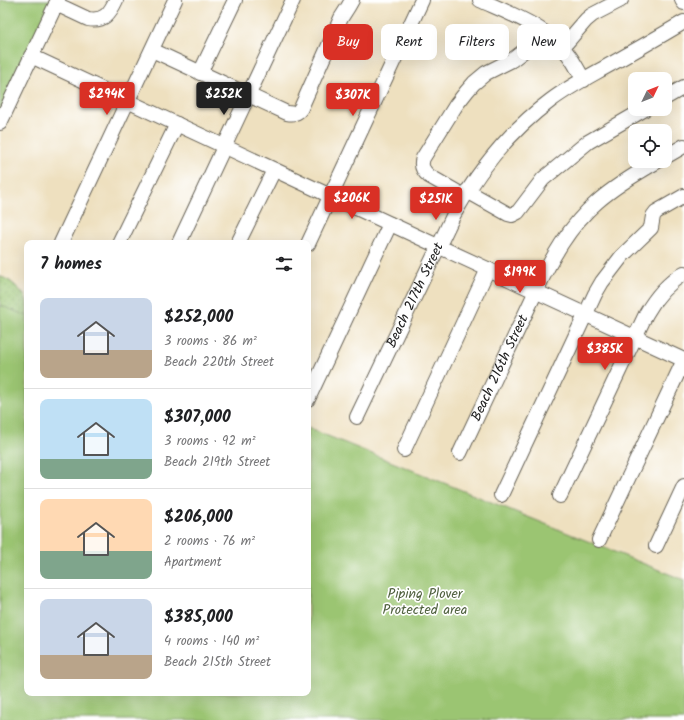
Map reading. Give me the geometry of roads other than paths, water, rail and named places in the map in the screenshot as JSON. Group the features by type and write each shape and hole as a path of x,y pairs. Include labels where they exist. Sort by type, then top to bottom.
{"street":[{"path":"0,123 57,2 88,19 98,20 106,16 116,0"},
{"path":"62,240 175,0"},
{"path":"200,73 235,0"},
{"path":"180,240 293,0"},
{"path":"152,50 292,114 299,111 341,18 352,0"},
{"path":"310,240 422,0"},
{"path":"486,1 531,24"},
{"path":"570,39 586,20 612,2"},
{"name":"Beach 217th Street","path":"357,417 438,246 466,194 501,146 525,122 550,101 684,22"},
{"path":"31,56 684,360 599,540"},
{"path":"517,56 486,73 474,83 456,105 421,162 421,167 426,174 508,214 512,214 518,212 543,179 588,142 634,116"},
{"path":"570,58 584,80"},
{"path":"672,94 684,87"},
{"path":"120,240 177,124"},
{"path":"672,153 684,146"},
{"name":"Beach 216th Street","path":"460,453 536,291 558,248 579,220 601,199 646,168"},
{"path":"239,240 274,170"},
{"path":"501,495 585,314 602,282 627,250 651,228 653,216 656,212 684,196"},
{"path":"311,393 390,224"},
{"path":"404,450 488,269"},
{"path":"560,496 646,314 668,286 684,273"},
{"path":"656,546 684,486"}],"park label":[{"name":"Piping Plover Protected area","path":"425,602"}]}
